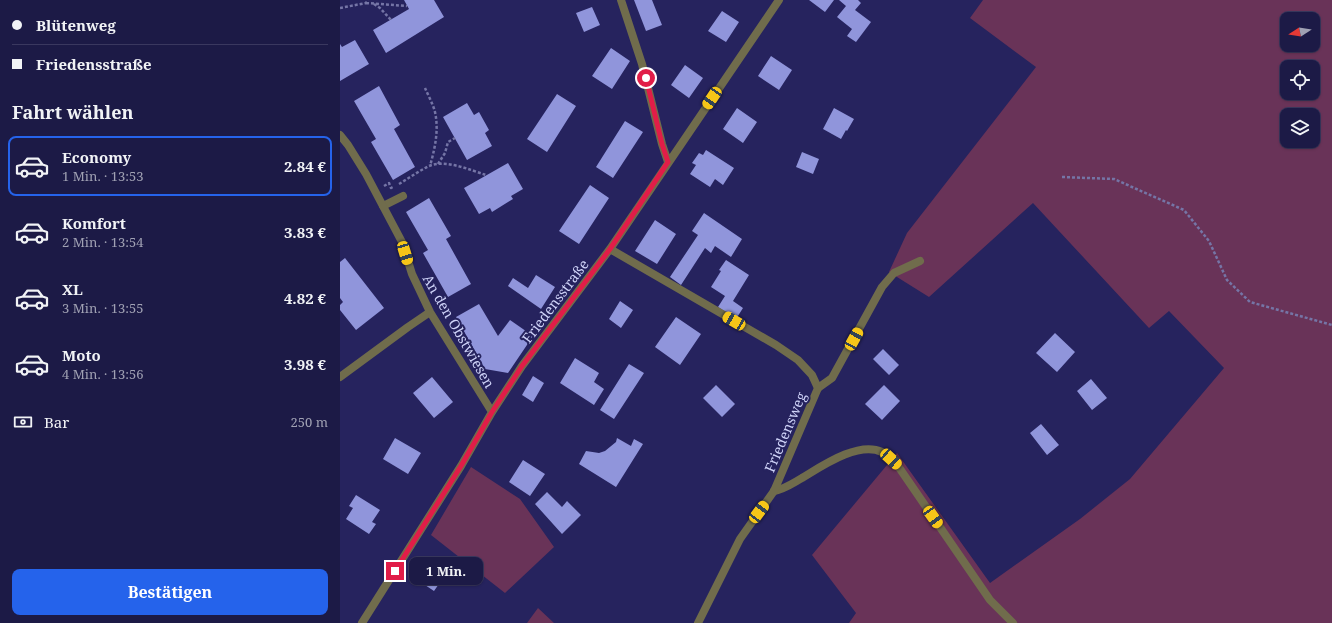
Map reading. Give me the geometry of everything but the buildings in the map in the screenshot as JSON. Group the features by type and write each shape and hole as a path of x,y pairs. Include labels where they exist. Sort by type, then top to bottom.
{"street":[{"path":"621,0 642,64 668,162"},
{"name":"Friedensstraße","path":"362,623 522,366 610,249 779,0"},
{"name":"An den Obstwiesen","path":"340,135 348,145 375,191 402,242 412,274 430,312 492,412"},
{"path":"383,206 403,196"},
{"name":"Friedensweg","path":"610,249 776,344 798,360 808,370 818,388 774,491 740,538 698,623"},
{"path":"818,388 832,378 882,287 894,273 920,262"},
{"path":"340,377 430,312"},
{"path":"774,491 782,490 811,472 855,450 869,449 883,452 898,466 990,600 1013,623"}],"path":[{"path":"340,8 366,3 407,6"},
{"path":"374,3 391,20"},
{"path":"425,88 435,111 437,134 430,166"},
{"path":"438,164 445,153 448,142 455,138"},
{"path":"375,191 389,183 392,188 430,166 438,164 458,166 486,176"},
{"path":"1062,177 1114,179 1184,210 1209,241 1227,280 1250,302 1332,325"}],"shaded area":[{"path":"983,0 1332,0 1332,623 849,623 856,613 812,555 897,453 990,583 1080,519 1130,479 1224,368 1169,311 1149,328 1033,203 929,297 889,272 907,233 1036,67 970,18"},
{"path":"471,467 520,499 554,547 505,593 431,535"},
{"path":"538,608 554,623 527,623"}],"route":[{"path":"395,571 461,466 492,412 522,366 610,249 668,162 662,144 646,78"}]}
